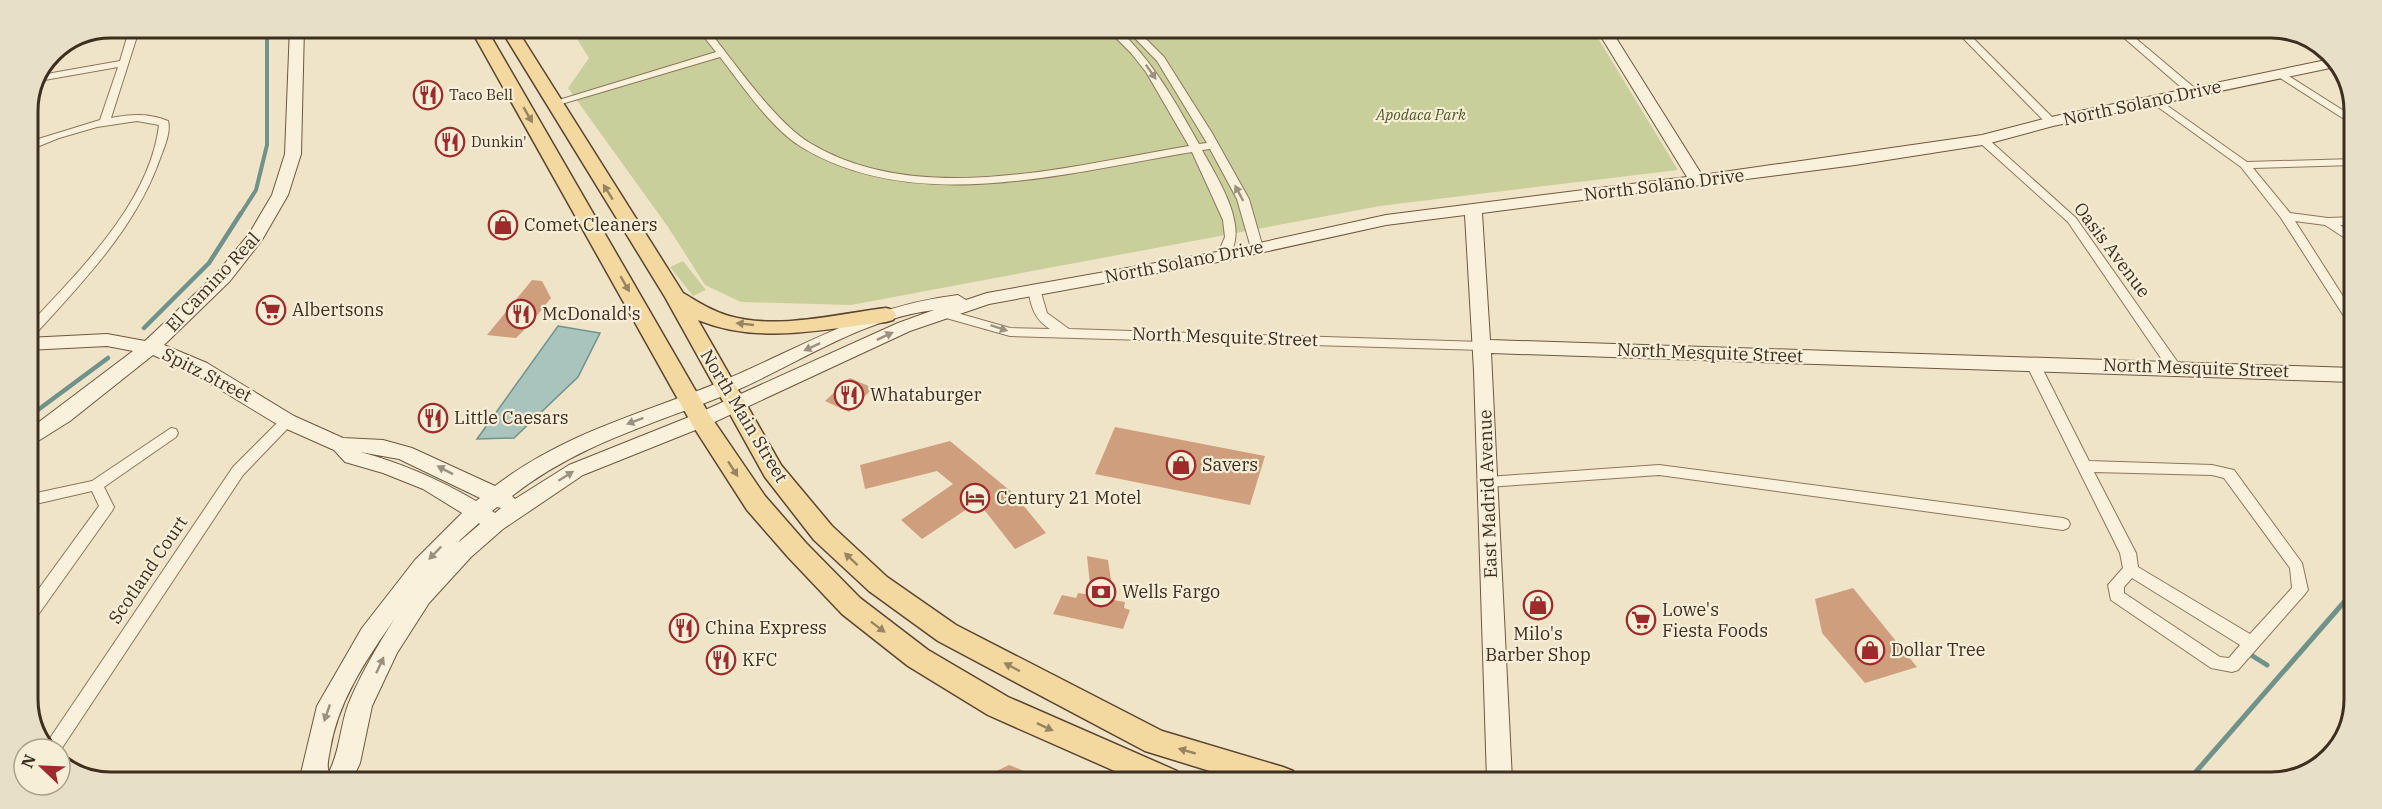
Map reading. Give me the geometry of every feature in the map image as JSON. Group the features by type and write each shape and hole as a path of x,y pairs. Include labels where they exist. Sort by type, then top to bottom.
{"main road":[{"name":"North Main Street","path":"484,38 696,410 756,503 850,606 918,658 998,706 1144,772"},
{"path":"502,38 510,51 524,54"},
{"name":"North Main Street","path":"514,38 675,297 774,471 823,532 878,584 947,633 1155,742 1256,772"},
{"path":"675,297 709,316 732,322 772,327 808,326 886,315"},
{"path":"1155,742 1157,772"}],"street":[{"path":"103,124 132,38"},
{"name":"El Camino Real","path":"38,433 150,348 222,277 261,231 279,200 290,172 293,154 297,38"},
{"path":"710,38 773,116 804,145 843,163 891,176 942,182 997,181 1213,145"},
{"path":"1121,38 1140,57 1156,80 1211,179 1230,225 1230,240 1223,256"},
{"path":"1140,38 1161,59 1213,145 1243,199 1257,248"},
{"path":"1609,38 1698,181"},
{"path":"1968,38 2050,122"},
{"path":"2129,38 2193,92"},
{"path":"554,103 722,53"},
{"path":"46,77 124,63"},
{"name":"North Solano Drive","path":"731,395 886,315 925,303 987,298 1223,256 1386,220 1698,181 1983,140 2050,122 2327,64"},
{"path":"2281,74 2344,116"},
{"path":"2155,100 2245,165 2286,216 2344,307"},
{"path":"38,143 54,135 150,117 162,121 164,125 155,160 143,189 124,221 82,277 38,323"},
{"name":"Oasis Avenue","path":"1983,140 2072,220 2174,367"},
{"path":"2245,165 2344,162"},
{"name":"East Madrid Avenue","path":"1473,208 1482,346 1499,772"},
{"path":"2286,216 2328,222 2344,221"},
{"path":"2328,222 2344,233"},
{"name":"North Mesquite Street","path":"1034,289 1037,312 1048,323 1068,332"},
{"name":"North Solano Drive","path":"696,410 904,327 987,298"},
{"name":"North Mesquite Street","path":"943,313 1010,332 2032,362 2344,375"},
{"name":"Spitz Street","path":"38,343 107,340 163,351 200,368 287,421 341,445 352,457 430,484 486,518"},
{"path":"2032,362 2128,553 2131,570 2251,644"},
{"path":"343,772 348,763 360,706 389,647 422,597 463,551 486,518 497,497 555,456 593,436 696,410"},
{"path":"314,772 327,711 364,643 404,585 454,533 516,507 576,470 696,410"},
{"name":"Scotland Court","path":"60,737 238,471 287,421"},
{"path":"38,498 96,484 171,433"},
{"name":"Spitz Street","path":"341,445 362,442 430,463 516,507"},
{"path":"2084,466 2221,471 2234,479 2296,567 2301,581 2300,590 2232,664 2217,663 2116,597 2116,585 2131,570"},
{"path":"1488,482 1659,470 2063,524"},
{"path":"38,602 107,507 96,484"}],"green space":[{"name":"Apodaca Park","path":"576,38 1598,38 1678,170 1380,206 851,305 741,302 705,285 668,227 568,88 589,58"},
{"path":"683,261 706,290 693,296 670,267"}],"water":[{"path":"558,326 600,333 578,377 514,438 477,439"}],"building":[{"name":"McDonald's","path":"532,280 542,281 551,298 530,324 516,338 487,335"},
{"name":"Whataburger","path":"850,378 873,388 849,412 825,401"},
{"name":"Savers","path":"1115,427 1265,456 1250,505 1095,474"},
{"name":"Century 21 Motel","path":"950,441 1014,494 1046,533 1015,549 986,512 976,503 922,539 901,520 953,484 937,471 865,489 860,465"},
{"name":"Wells Fargo","path":"1087,556 1108,560 1114,600 1125,602 1124,608 1130,610 1123,629 1053,614 1062,595 1076,598 1078,593 1091,595"},
{"name":"Dollar Tree","path":"1853,588 1917,667 1865,683 1822,633 1815,599"},
{"path":"1009,765 1026,772 994,772"}],"waterway":[{"path":"240,215 256,190 267,145 267,38"},
{"path":"144,328 209,263 241,213"},
{"path":"38,410 108,358"},
{"path":"2196,772 2344,602"},
{"path":"2251,655 2267,665"}],"place":[{"name":"Taco Bell","path":"428,95"},
{"name":"Dunkin'","path":"450,142"},
{"name":"Comet Cleaners","path":"503,225"},
{"name":"Albertsons","path":"271,310"},
{"name":"McDonald's","path":"521,314"},
{"name":"Whataburger","path":"849,395"},
{"name":"Little Caesars","path":"433,418"},
{"name":"Savers","path":"1181,465"},
{"name":"Century 21 Motel","path":"975,498"},
{"name":"Wells Fargo","path":"1101,592"},
{"name":"Milo's Barber Shop","path":"1538,605"},
{"name":"Lowe's Fiesta Foods","path":"1641,620"},
{"name":"China Express","path":"684,628"},
{"name":"Dollar Tree","path":"1870,650"},
{"name":"KFC","path":"721,660"}]}
